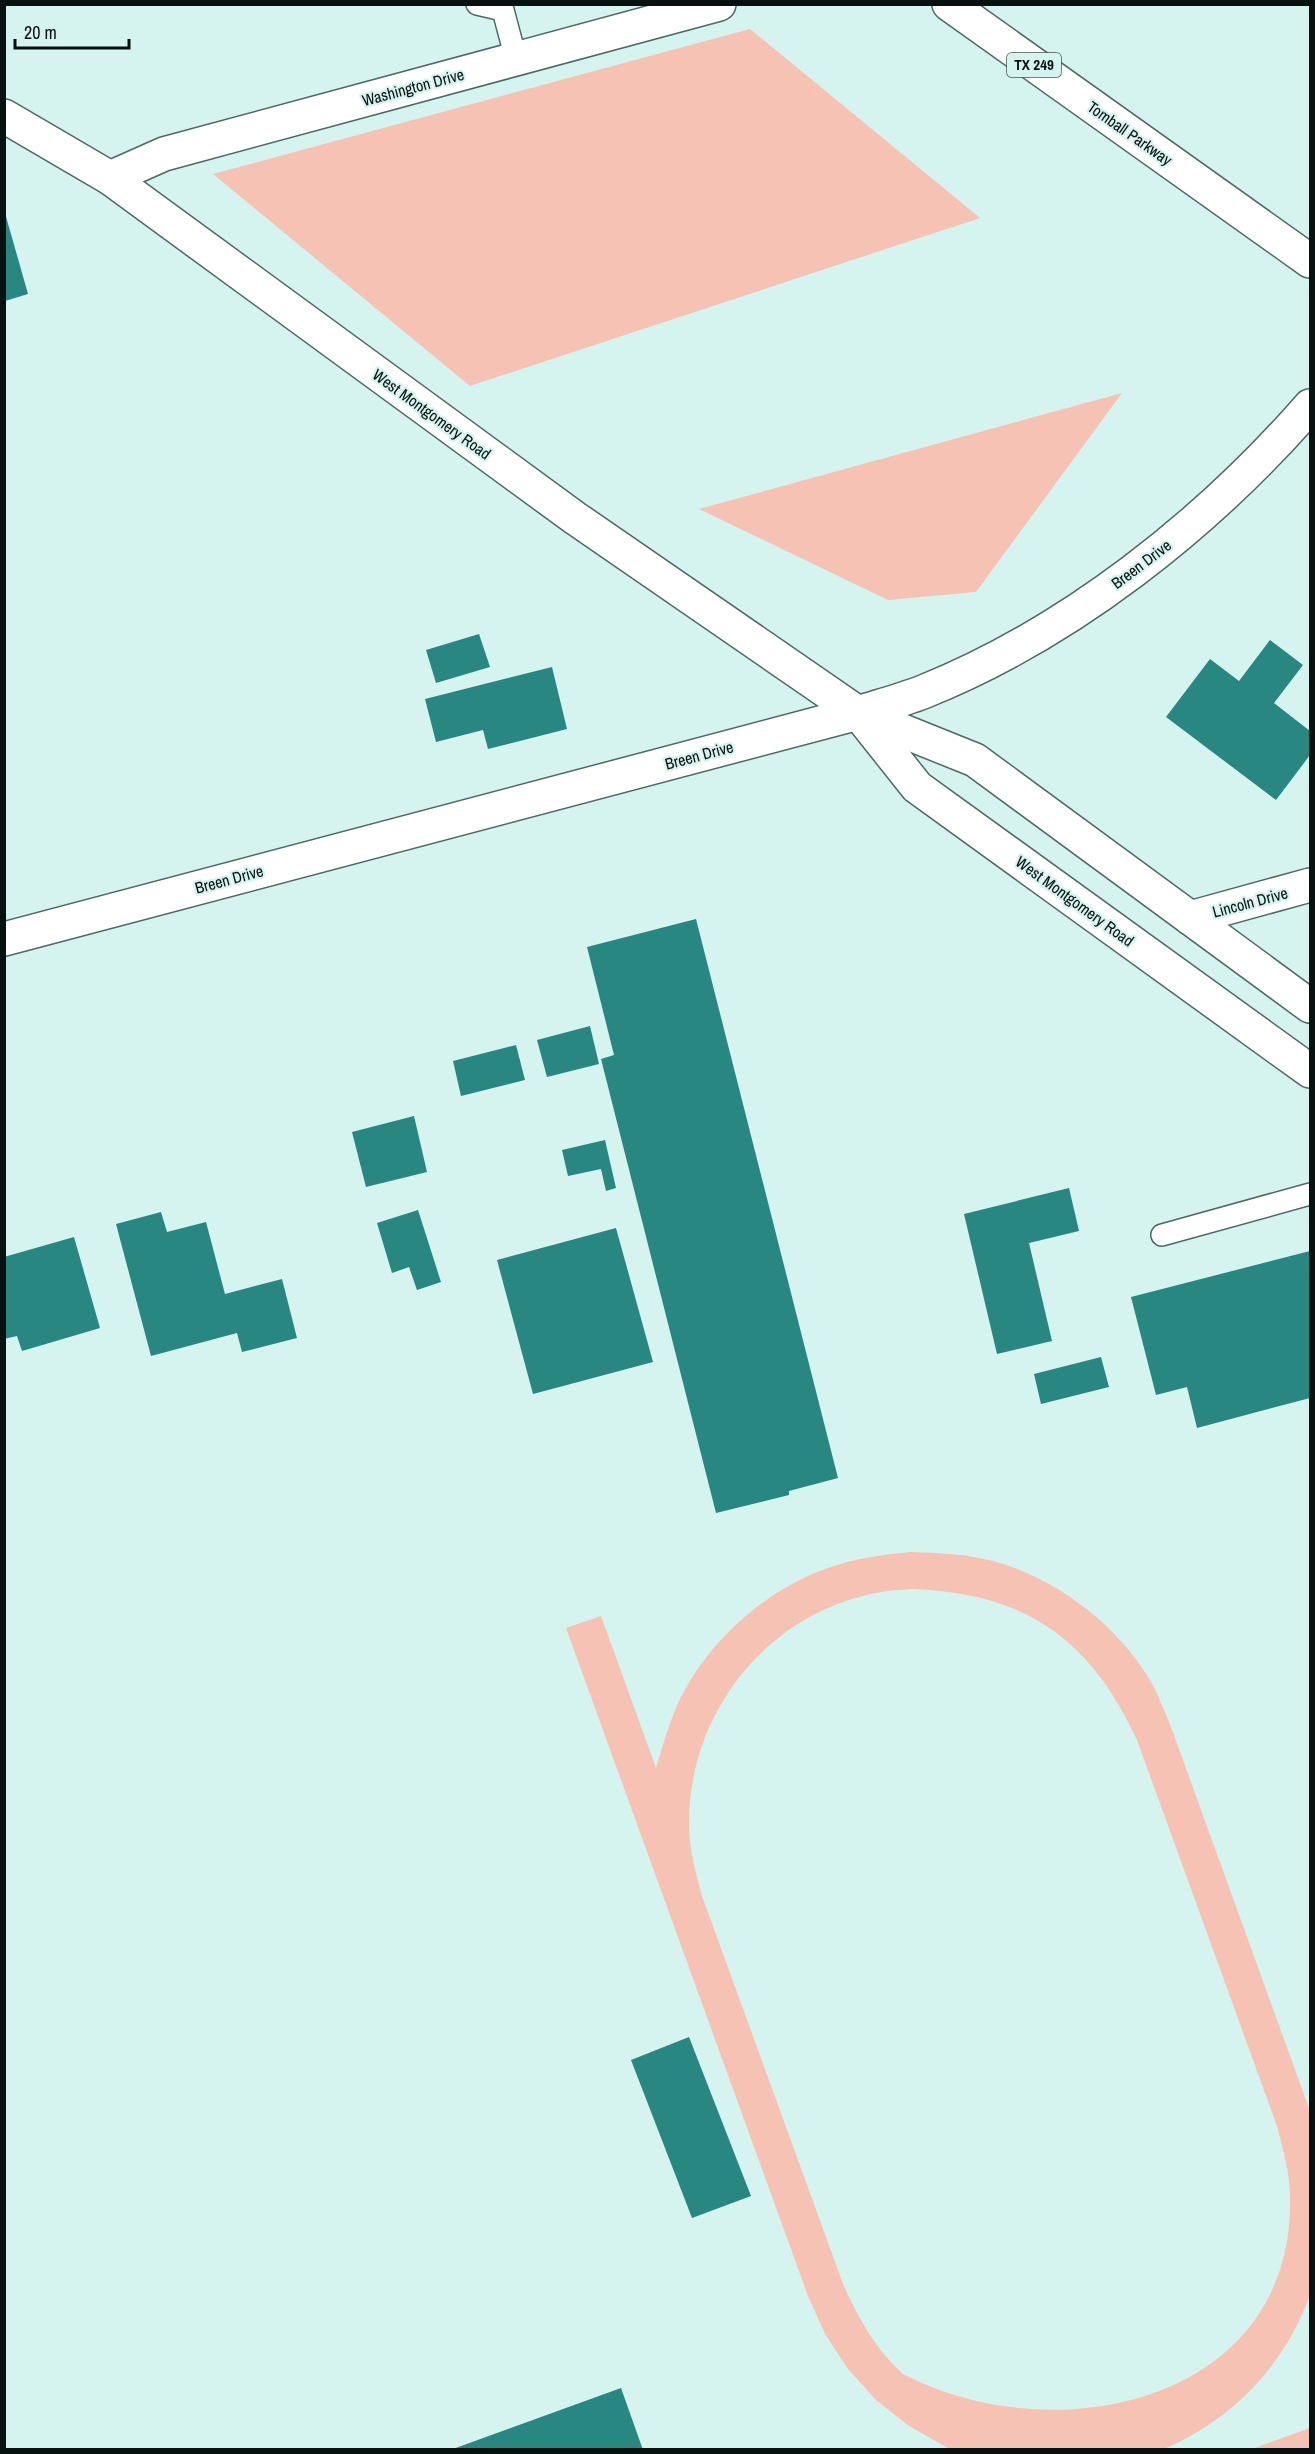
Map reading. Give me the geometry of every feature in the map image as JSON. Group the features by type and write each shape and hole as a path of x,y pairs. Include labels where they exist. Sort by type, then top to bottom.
{"main road":[{"name":"Washington Drive","path":"110,178 164,154 719,4"},
{"name":"Tomball Parkway","path":"949,4 1311,261"},
{"name":"West Montgomery Road","path":"4,116 110,178 574,518 858,713 975,760 1311,1006"},
{"name":"Breen Drive","path":"4,939 858,713 923,692 1018,646 1106,590 1194,523 1272,449 1311,406"},
{"name":"West Montgomery Road","path":"858,713 916,787 1311,1071"},
{"name":"Lincoln Drive","path":"1190,918 1311,885"}],"lane":[{"path":"477,4 504,7 516,59"},
{"path":"1162,1235 1311,1194"}],"shaded area":[{"path":"750,29 980,218 470,386 213,174"},
{"path":"1122,393 976,592 888,600 699,509"},
{"path":"911,1552 963,1555 993,1561 1042,1580 1087,1609 1107,1627 1142,1667 1155,1689 1171,1727 1310,2111 1310,2295 1299,2321 1271,2367 1234,2406 1189,2437 1164,2449 954,2450 909,2426 876,2400 848,2369 825,2334 808,2296 566,1628 601,1616 656,1768 673,1715 688,1684 720,1641 760,1604 783,1589 831,1567 870,1557","holes":["912,1589 952,1592 988,1600 1020,1612 1049,1628 1075,1648 1098,1674 1118,1704 1137,1740 1277,2126 1287,2170 1290,2197 1281,2267 1253,2322 1210,2364 1155,2392 1094,2407 1028,2409 963,2398 903,2374 884,2354 861,2320 843,2284 702,1896 695,1870 689,1834 692,1784 702,1745 719,1708 741,1675 768,1646 800,1622 836,1604 890,1591"]},
{"path":"1310,2428 1310,2449 1252,2449"}],"building":[{"path":"5,213 28,294 5,301"},
{"path":"479,634 490,667 436,683 426,650"},
{"path":"1270,640 1303,665 1274,703 1310,731 1310,755 1276,800 1166,717 1210,659 1239,681"},
{"path":"552,667 567,729 488,749 483,730 436,742 425,699"},
{"path":"696,919 838,1478 789,1491 789,1495 716,1513 601,1059 614,1055 587,947"},
{"path":"590,1026 599,1064 547,1077 537,1040"},
{"path":"516,1045 525,1080 461,1096 453,1061"},
{"path":"414,1116 427,1172 366,1187 352,1132"},
{"path":"605,1140 616,1188 606,1191 601,1169 568,1176 562,1150"},
{"path":"1069,1188 1079,1231 1029,1243 1052,1341 997,1354 964,1214"},
{"path":"418,1210 441,1282 417,1290 409,1267 392,1273 377,1223"},
{"path":"161,1212 167,1232 206,1222 225,1294 282,1279 297,1338 242,1352 237,1333 151,1356 116,1224"},
{"path":"616,1228 653,1362 533,1394 497,1260"},
{"path":"74,1237 100,1328 22,1351 17,1336 4,1339 4,1257"},
{"path":"1310,1251 1310,1398 1197,1428 1187,1387 1156,1395 1131,1297"},
{"path":"1101,1357 1109,1387 1041,1404 1034,1374"},
{"path":"689,2037 751,2196 692,2218 631,2060"},
{"path":"621,2388 643,2450 453,2450 453,2449"}]}
